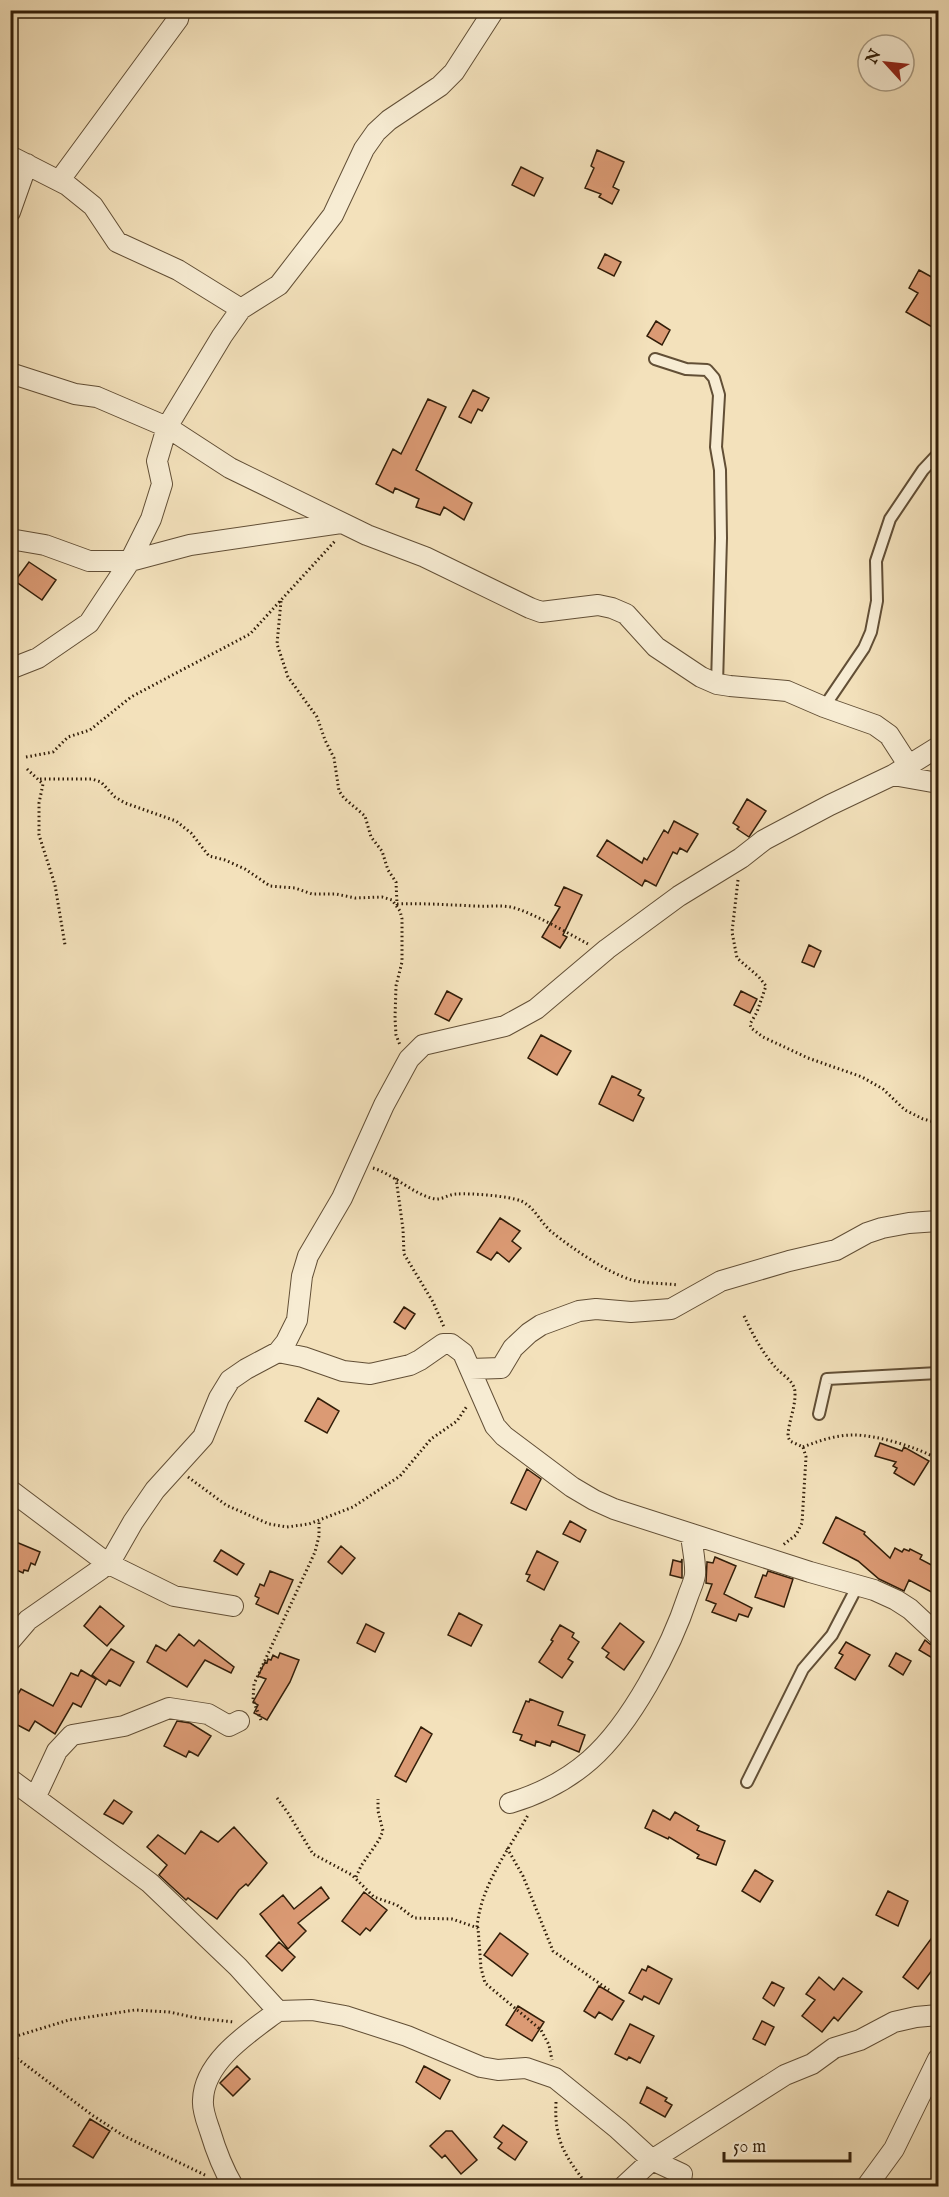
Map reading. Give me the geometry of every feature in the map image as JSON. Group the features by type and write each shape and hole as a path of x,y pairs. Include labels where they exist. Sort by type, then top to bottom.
{"street":[{"path":"59,181 178,19 180,10"},
{"path":"10,669 38,658 89,623 130,561 151,519 162,484 157,461 167,427 222,336 241,309 267,295 279,285 333,214 364,149 376,132 389,120 440,86 454,72 494,10"},
{"path":"10,212 19,160 59,181 93,206 117,242 178,270 241,309"},
{"path":"10,373 75,394 97,398 167,427 230,468 345,524 425,557 541,612 598,605 626,614 657,647 701,677 717,684 787,691 824,707 875,724 889,735 901,770"},
{"path":"10,539 45,545 89,561 130,561 190,545 275,531 345,524"},
{"path":"10,1641 28,1620 113,1557 155,1490 203,1437 219,1398 231,1380 278,1352 297,1320 304,1266 342,1198 384,1105 409,1059 423,1045 505,1026 536,1009 602,954 679,896 741,858 764,840 901,770 939,747"},
{"path":"901,770 939,783"},
{"path":"474,1377 501,1368 513,1348 541,1325 579,1311 596,1309 631,1312 671,1309 721,1281 836,1250 867,1233 882,1228 939,1221"},
{"path":"278,1352 303,1357 343,1371 370,1374 410,1365 447,1343 457,1347 463,1353 495,1426 504,1436 572,1487 614,1509 858,1585 896,1600 910,1609 939,1635"},
{"path":"10,1490 107,1563 174,1596 233,1606"},
{"path":"510,1803 552,1787 590,1760 620,1726 661,1660 679,1624 695,1575 691,1534"},
{"path":"36,1796 57,1751 72,1735 124,1726 169,1708 208,1714 229,1726 239,1721"},
{"path":"10,1779 36,1796 150,1883 224,1952 278,2011"},
{"path":"233,2187 218,2156 203,2101 210,2078 228,2050 278,2011 312,2010 338,2014 406,2036 481,2067 498,2070 526,2068 555,2078 652,2160 686,2183"},
{"path":"624,2187 652,2160 785,2075 812,2064 834,2048 860,2040 894,2022 939,2015"},
{"path":"867,2187 894,2149 939,2059"},
{"path":"684,2140 686,2183"}],"lane":[{"path":"655,359 686,369 707,370 714,378 719,395 716,438 720,470 721,538 717,684"},
{"path":"824,707 864,648 871,632 877,601 876,561 890,519 923,471 939,454"},
{"path":"819,1414 827,1379 939,1372"},
{"path":"747,1782 802,1669 832,1635 858,1585"}],"path":[{"path":"26,757 53,752 68,737 90,730 131,697 250,634 281,601 345,524"},
{"path":"281,601 277,644 288,677 317,717 334,758 339,790 344,798 365,816 371,837 382,851 388,870 396,882 397,904 402,919 402,962 396,986 396,1035 409,1059"},
{"path":"27,769 43,784 39,803 39,835 55,885 65,945"},
{"path":"40,779 92,779 101,782 115,797 125,803 176,821 191,833 209,856 245,869 270,886 295,888 312,894 336,894 355,898 382,897 397,904 504,906 518,909 579,937 602,954"},
{"path":"741,858 732,932 736,958 759,977 766,986 750,1024 751,1029 808,1058 862,1077 883,1089 905,1110 922,1119 939,1123"},
{"path":"357,1163 388,1173 426,1197 438,1199 455,1194 518,1200 528,1205 554,1234 578,1252 620,1275 646,1282 687,1286 700,1291"},
{"path":"396,1178 404,1254 444,1323 447,1343"},
{"path":"744,1316 758,1344 772,1364 790,1380 794,1387 795,1394 788,1437 790,1441 803,1447 822,1440 852,1435 897,1444 939,1459"},
{"path":"175,1467 226,1505 269,1524 287,1527 319,1521 353,1507 400,1476 431,1439 460,1417 474,1377"},
{"path":"768,1558 796,1535 802,1523 806,1456 803,1447"},
{"path":"261,1720 254,1706 254,1684 315,1552 319,1536 319,1521"},
{"path":"540,1793 507,1848 485,1894 478,1915 477,1927 480,1935 481,1968 485,1983 541,2030 549,2045 555,2078 555,2118 558,2138 588,2187"},
{"path":"276,1798 313,1854 356,1877 374,1897 397,1905 414,1918 452,1919 477,1927"},
{"path":"356,1877 383,1831 378,1811 378,1799"},
{"path":"507,1848 526,1884 553,1951 609,1990"},
{"path":"10,2038 69,2020 135,2010 223,2020 256,2028"},
{"path":"10,2053 124,2136 197,2170 211,2179"}],"building":[{"path":"597,150 624,162 613,187 619,190 612,204 599,197 601,194 585,188 594,168 591,166"},
{"path":"521,167 543,178 534,196 512,185"},
{"path":"605,254 621,262 614,276 598,268"},
{"path":"919,270 939,281 939,331 906,312 918,293 909,288"},
{"path":"656,321 670,330 662,345 647,336"},
{"path":"473,390 489,398 482,411 478,409 471,423 459,417"},
{"path":"428,399 446,407 416,470 472,503 464,520 444,507 440,515 416,507 419,499 395,488 393,493 376,484 393,449 401,454"},
{"path":"29,562 56,580 42,600 15,581"},
{"path":"747,799 766,811 749,837 737,829 739,827 733,823"},
{"path":"674,821 698,834 687,852 680,848 677,854 673,852 656,886 645,880 642,886 597,856 607,840 642,863 644,858 647,860 664,830 668,833"},
{"path":"564,887 582,895 563,935 567,937 560,948 542,937 560,907 555,905"},
{"path":"809,945 821,951 814,967 802,962"},
{"path":"447,991 462,999 449,1021 435,1014"},
{"path":"741,991 757,999 750,1013 734,1005"},
{"path":"541,1035 571,1051 557,1075 528,1058"},
{"path":"612,1076 641,1090 638,1095 644,1098 633,1121 599,1104"},
{"path":"500,1218 520,1231 512,1241 521,1248 509,1262 497,1252 491,1260 477,1252"},
{"path":"404,1307 415,1314 405,1329 394,1322"},
{"path":"318,1398 339,1411 327,1433 305,1421"},
{"path":"880,1443 902,1451 904,1447 929,1461 914,1485 894,1473 897,1468 893,1466 896,1462 875,1456"},
{"path":"527,1469 541,1479 526,1510 511,1503"},
{"path":"836,1517 865,1532 864,1534 890,1558 895,1548 902,1552 904,1549 909,1551 910,1549 922,1555 920,1559 939,1569 939,1596 909,1580 904,1591 879,1579 858,1561 823,1543"},
{"path":"570,1521 586,1530 580,1542 563,1534"},
{"path":"16,1542 40,1552 35,1565 31,1563 28,1571 24,1570 23,1573 10,1567 10,1557"},
{"path":"341,1546 355,1558 342,1574 328,1562"},
{"path":"221,1550 244,1564 237,1575 214,1561"},
{"path":"537,1551 558,1562 544,1590 527,1581 530,1575 526,1574"},
{"path":"715,1557 736,1566 724,1594 752,1608 748,1617 739,1614 736,1621 712,1612 716,1604 706,1600 712,1584 706,1583 707,1562 713,1563"},
{"path":"682,1559 682,1578 670,1575 673,1560 681,1562"},
{"path":"270,1571 293,1580 278,1614 256,1604 259,1598 255,1596 260,1584 264,1586"},
{"path":"768,1571 793,1579 784,1607 755,1597 763,1575 766,1576"},
{"path":"100,1606 124,1626 107,1646 84,1626"},
{"path":"459,1613 482,1625 471,1646 448,1635"},
{"path":"620,1623 644,1642 624,1670 606,1657 609,1653 602,1648"},
{"path":"366,1624 384,1633 375,1652 357,1643"},
{"path":"560,1625 574,1633 572,1637 579,1642 568,1659 573,1662 562,1678 539,1662 553,1641 551,1640"},
{"path":"179,1634 194,1646 199,1640 234,1667 231,1673 205,1660 187,1687 147,1662 156,1645 166,1651"},
{"path":"925,1640 939,1647 939,1662 919,1650"},
{"path":"846,1642 870,1655 855,1680 835,1668 843,1655 839,1653"},
{"path":"111,1649 134,1662 120,1686 109,1680 106,1685 92,1675"},
{"path":"280,1653 299,1660 290,1682 267,1720 254,1713 258,1705 253,1702 266,1679 258,1676 265,1662 267,1663 268,1659 271,1660 273,1655 278,1658"},
{"path":"896,1653 911,1661 903,1675 889,1666"},
{"path":"81,1670 96,1679 81,1707 73,1703 55,1734 35,1721 29,1731 10,1721 10,1690 18,1694 21,1689 53,1706 71,1673 78,1676"},
{"path":"530,1699 563,1712 558,1725 585,1735 579,1752 552,1741 550,1746 536,1741 535,1746 520,1740 522,1735 513,1732 526,1701 529,1702"},
{"path":"177,1721 190,1723 211,1736 198,1756 189,1751 186,1757 164,1746"},
{"path":"421,1727 432,1734 406,1782 395,1776"},
{"path":"114,1800 132,1812 123,1824 104,1814"},
{"path":"653,1810 670,1820 675,1812 699,1826 697,1830 725,1841 716,1865 697,1858 699,1855 669,1837 668,1839 645,1828"},
{"path":"234,1827 267,1863 248,1886 246,1884 239,1890 217,1919 188,1898 186,1900 159,1875 167,1865 147,1847 158,1835 185,1854 201,1831 218,1842"},
{"path":"755,1870 773,1881 760,1902 742,1891"},
{"path":"321,1887 329,1898 298,1923 306,1931 288,1949 260,1914 283,1895 294,1909"},
{"path":"888,1891 908,1901 898,1926 876,1915"},
{"path":"364,1892 387,1910 370,1931 366,1928 360,1935 342,1921"},
{"path":"939,1928 939,1961 918,1989 903,1977"},
{"path":"500,1933 528,1954 512,1976 484,1955"},
{"path":"279,1942 295,1957 282,1971 266,1956"},
{"path":"648,1966 672,1979 659,2004 644,1996 642,2000 629,1993 642,1969 646,1971"},
{"path":"819,1977 834,1990 843,1978 862,1992 838,2021 834,2017 822,2032 802,2016 815,2000 806,1994"},
{"path":"772,1982 784,1988 774,2006 763,1998"},
{"path":"599,1986 624,2001 612,2020 599,2012 595,2018 584,2011"},
{"path":"518,2006 544,2022 532,2041 506,2025"},
{"path":"762,2021 774,2027 765,2045 753,2039"},
{"path":"630,2024 654,2036 640,2063 629,2057 627,2060 615,2054"},
{"path":"237,2066 250,2079 233,2096 220,2083"},
{"path":"424,2066 450,2080 440,2099 416,2082"},
{"path":"647,2087 667,2098 665,2101 672,2105 665,2117 640,2103"},
{"path":"90,2119 110,2131 93,2158 73,2146"},
{"path":"503,2125 527,2142 515,2160 498,2148 502,2143 494,2137"},
{"path":"446,2131 452,2131 477,2160 461,2174 445,2155 442,2158 430,2146"}]}
